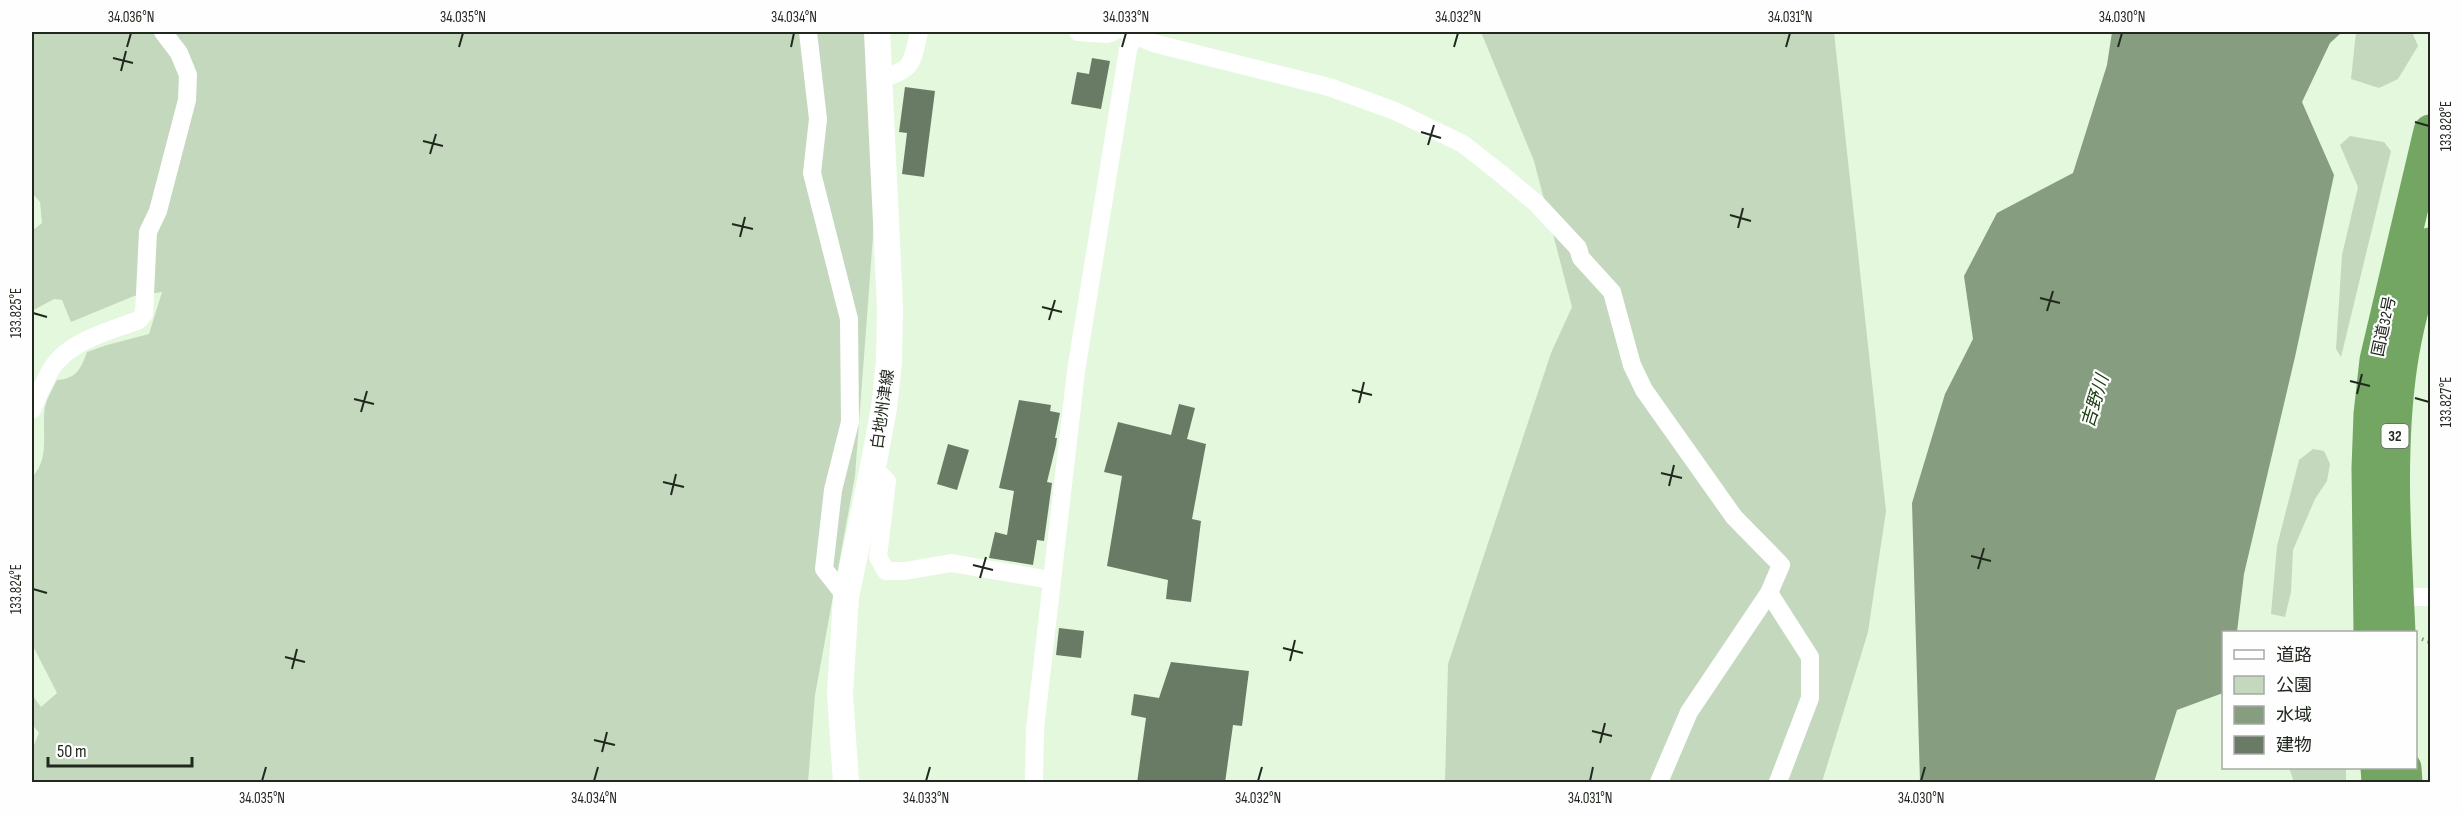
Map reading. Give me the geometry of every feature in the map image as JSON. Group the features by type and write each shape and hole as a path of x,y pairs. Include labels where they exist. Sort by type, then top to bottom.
{"highway":[{"name":"国道32号","path":"2398,631 2383,597 2368,468 2370,414 2376,360 2430,131"},
{"name":"国道32号","path":"2371,631 2383,597 2394,467 2395,412 2401,362 2430,244"}],"main road":[{"name":"白地州津線","path":"846,783 840,694 846,597 884,408 889,362 890,307 877,32"}],"street":[{"path":"32,410 50,370 65,354 88,339 139,320 144,314 148,232 158,211 187,100 188,75 180,53 163,32"},
{"path":"808,32 818,118 812,173 849,319 850,422 833,490 824,569 846,597"},
{"path":"879,80 909,68 919,32"},
{"path":"1078,32 1107,34 1113,32"},
{"path":"1034,783 1035,729 1076,371 1130,34 1153,43 1329,87 1395,111 1462,144 1536,203 1578,248 1581,258 1611,292 1632,365 1644,390 1734,517 1781,565 1769,593 1689,712 1659,783"},
{"path":"873,467 886,480 878,557 886,571 905,571 951,563 1052,580"},
{"path":"1769,593 1810,657 1810,698 1779,783"},
{"path":"2383,597 2430,597"}],"green space":[{"path":"32,32 866,32 874,223 855,476 815,695 808,782 32,782 32,750 39,733 32,724 32,695 41,707 57,693 32,644 32,477 38,469 43,453 45,407 57,380 69,378 77,372 87,352 149,334 162,292 134,296 71,322 62,300 54,299 32,311 32,231 42,223 40,202 32,193"},
{"path":"1481,32 1834,32 1886,511 1868,632 1822,782 1445,782 1448,664 1551,353 1572,307 1534,161"},
{"path":"2356,32 2412,32 2418,46 2398,79 2379,88 2351,79"},
{"path":"2350,136 2384,142 2391,151 2341,357 2336,349 2342,255 2358,187 2340,145"},
{"path":"2313,449 2324,451 2330,464 2327,481 2315,499 2293,550 2291,592 2285,617 2271,614 2277,546 2299,460"},
{"path":"2289,769 2346,769 2346,782 2294,782"}],"water":[{"name":"吉野川","path":"2112,32 2342,32 2330,43 2302,102 2334,175 2295,357 2244,574 2237,631 2222,631 2222,693 2177,710 2154,782 1920,782 1912,503 1945,394 1973,339 1964,276 1997,213 2073,173 2107,65"}],"building":[{"path":"1092,58 1110,61 1101,109 1071,104 1077,72 1089,74"},
{"path":"905,87 935,91 924,177 902,174 907,133 899,132"},
{"path":"1019,400 1051,405 1050,411 1060,413 1055,438 1057,438 1056,445 1047,482 1052,483 1044,541 1037,540 1033,565 989,558 995,532 1007,535 1014,491 999,488"},
{"path":"1179,404 1195,408 1187,439 1206,444 1192,519 1201,521 1191,602 1166,599 1168,580 1107,566 1122,476 1104,472 1118,422 1171,435"},
{"path":"948,444 969,450 957,490 937,484"},
{"path":"1059,628 1084,631 1081,658 1056,655"},
{"path":"1171,662 1249,671 1242,726 1233,725 1225,783 1137,783 1146,718 1131,715 1134,694 1159,698"}]}
